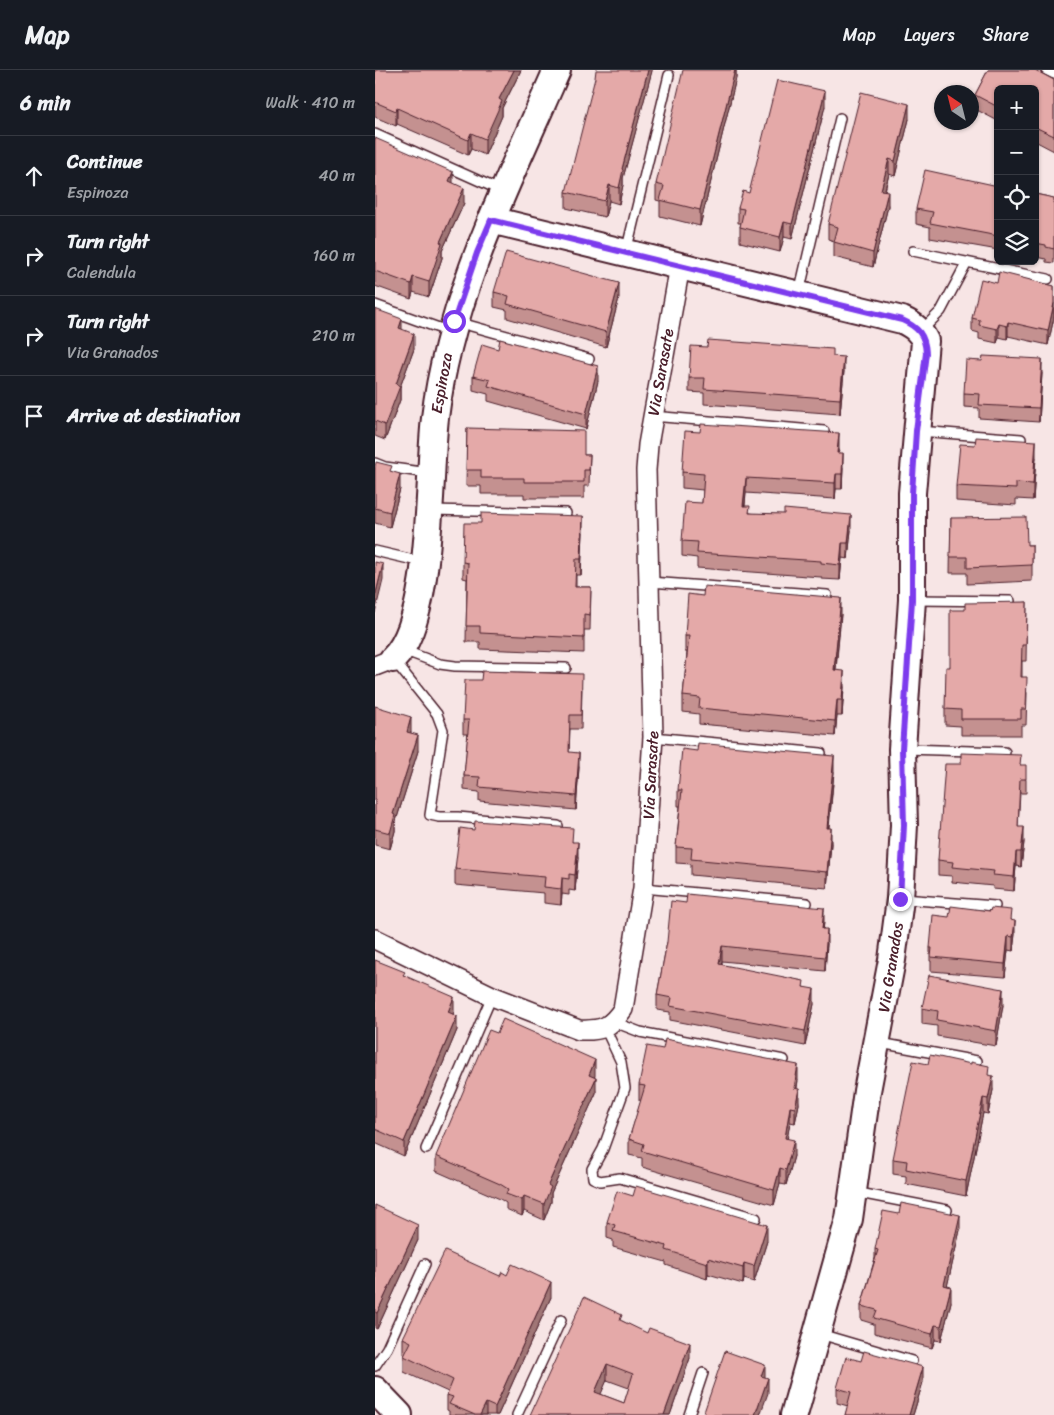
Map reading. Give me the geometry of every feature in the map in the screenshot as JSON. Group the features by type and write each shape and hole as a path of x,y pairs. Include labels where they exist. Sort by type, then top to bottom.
{"street":[{"name":"Espinoza","path":"390,658 411,632 425,563 430,510 430,473 439,392 452,327 467,280 491,220 557,70"},
{"path":"491,220 902,320 920,332"},
{"name":"Via Sarasate","path":"610,1025 623,1009 643,888 653,737 646,470 651,416 680,266"},
{"name":"Via Granados","path":"795,1415 854,1192 867,1091 892,960 900,899 904,825 902,749 912,600 911,525 916,431 926,353 925,341 920,332"},
{"path":"375,939 492,996 579,1030 593,1031 610,1025"},
{"path":"375,1390 399,1415"}],"lane":[{"path":"626,252 669,75"},
{"path":"799,296 840,118"},
{"path":"375,134 504,192"},
{"path":"913,251 1048,279"},
{"path":"920,332 941,311 967,262"},
{"path":"375,305 452,327 589,359"},
{"path":"651,416 824,431"},
{"path":"916,431 1021,439"},
{"path":"375,463 385,467 430,473"},
{"path":"430,510 566,513"},
{"path":"375,551 425,563"},
{"path":"650,582 827,595"},
{"path":"912,600 1010,602"},
{"path":"390,658 455,666 566,668"},
{"path":"390,658 437,714 443,730 429,815 558,826"},
{"path":"653,737 821,753"},
{"path":"902,749 1005,752"},
{"path":"643,888 807,903"},
{"path":"900,899 995,906"},
{"path":"426,1148 492,996"},
{"path":"756,1218 620,1178 600,1181 593,1178 592,1169 603,1149 625,1088 621,1062 610,1025 784,1060"},
{"path":"877,1043 977,1061"},
{"path":"854,1192 947,1210"},
{"path":"375,1366 387,1348 425,1264"},
{"path":"517,1415 561,1320"},
{"path":"817,1334 911,1361"},
{"path":"689,1415 703,1373"}],"building":[{"path":"375,70 514,70 499,99 502,101 485,139 471,133 468,140 397,108 396,111 375,102"},
{"path":"596,70 648,70 622,169 619,188 609,185 605,201 566,192"},
{"path":"683,70 735,70 700,210 660,200 664,186 656,184"},
{"path":"988,70 1035,70 1054,80 1054,136 1039,129 1039,85 994,85 994,105 979,97 979,87"},
{"path":"777,80 825,91 792,224 784,222 780,237 740,227 744,209 738,208 743,191 749,193"},
{"path":"861,92 909,104 895,161 889,159 881,190 888,191 873,253 834,242 838,227 828,224"},
{"path":"375,138 453,172 449,181 464,188 440,242 442,243 429,282 413,277 411,284 375,271"},
{"path":"925,170 994,185 994,235 930,223 933,212 916,209"},
{"path":"1039,195 1054,198 1054,249 1046,247 1046,245 1039,244"},
{"path":"506,252 619,283 606,332 507,304 509,296 494,292"},
{"path":"999,272 1054,286 1054,303 1048,331 1008,322 1007,326 999,324 997,329 979,325 980,320 972,318 981,279 997,283"},
{"path":"375,309 402,319 399,328 414,334 396,384 400,386 385,425 375,421"},
{"path":"500,339 598,366 586,414 488,386 490,380 473,376 482,344 498,349"},
{"path":"708,340 833,349 833,356 844,357 840,399 704,389 705,378 689,378 691,346 707,347"},
{"path":"983,356 1042,359 1039,408 979,405 980,394 964,393 966,360 982,361"},
{"path":"701,424 839,433 837,453 843,453 842,474 836,474 835,483 746,478 743,506 750,506 749,513 784,514 784,509 851,515 848,543 842,543 840,565 821,563 821,561 697,553 698,542 682,541 685,502 702,503 704,474 682,472 685,431 700,432"},
{"path":"467,428 584,431 584,455 590,455 589,470 584,470 584,482 524,482 524,478 481,478 481,470 466,470"},
{"path":"976,437 1036,441 1033,484 1016,483 1016,489 956,486 960,444 975,445"},
{"path":"376,462 392,466 390,471 400,474 390,512 375,508"},
{"path":"481,513 583,516 581,559 576,559 575,587 591,587 590,615 584,614 584,638 480,633 480,626 466,626 468,563 463,562 464,523 481,523"},
{"path":"1026,517 1027,545 1032,545 1032,565 967,568 967,557 950,557 951,518"},
{"path":"375,562 383,564 375,597"},
{"path":"704,586 841,598 834,670 844,671 842,700 837,700 835,721 699,708 700,698 683,696 689,636 685,636 688,594 703,596"},
{"path":"1027,602 1026,645 1022,645 1021,677 1027,677 1026,709 1021,709 1021,719 961,719 961,710 945,709 946,667 950,667 950,610 965,610 965,603"},
{"path":"482,671 582,674 581,715 570,715 569,752 579,753 576,796 479,787 480,777 464,776 469,720 463,720 465,680 481,680"},
{"path":"375,706 411,717 407,732 418,735 393,814 395,815 390,833 375,829"},
{"path":"698,743 834,756 827,828 831,828 827,872 691,859 692,848 676,847 682,790 678,790 682,749 697,751"},
{"path":"961,753 1021,755 1020,765 1026,765 1026,779 1020,779 1018,827 1024,827 1021,852 1016,852 1014,877 993,875 994,871 952,867 953,862 938,860 945,764 961,764"},
{"path":"475,821 573,828 572,842 578,842 575,875 569,874 569,879 562,878 561,889 544,887 545,877 455,869 460,828 474,830"},
{"path":"687,894 824,908 822,929 827,929 825,957 722,946 719,964 804,981 803,987 814,989 805,1031 670,1006 672,998 657,995 667,942 671,901 686,903"},
{"path":"951,906 990,911 991,908 1011,910 1010,920 1015,921 1013,937 1008,936 1005,964 931,957 933,915 949,917"},
{"path":"375,960 405,972 403,975 454,997 448,1012 457,1016 404,1142 375,1129"},
{"path":"929,975 1003,989 996,1031 937,1020 938,1011 922,1008"},
{"path":"503,1019 595,1060 589,1075 596,1078 548,1185 551,1187 544,1204 524,1196 522,1200 506,1194 508,1189 500,1184 436,1156 489,1030 497,1033"},
{"path":"665,1039 798,1065 794,1088 799,1089 795,1108 790,1107 785,1138 794,1140 786,1170 780,1168 774,1190 642,1151 644,1144 629,1139 645,1086 639,1085 647,1046 663,1049"},
{"path":"930,1055 989,1066 988,1075 993,1076 988,1099 983,1098 966,1181 906,1169 907,1161 893,1159 913,1061 928,1064"},
{"path":"636,1186 767,1225 754,1266 744,1263 743,1268 708,1258 707,1263 666,1250 667,1246 613,1231 615,1225 607,1222 617,1191 633,1196"},
{"path":"901,1203 960,1215 944,1285 951,1287 941,1326 935,1325 932,1334 874,1318 877,1310 861,1306 878,1250 875,1249 883,1211 899,1214"},
{"path":"375,1205 418,1225 377,1313 375,1312"},
{"path":"445,1251 500,1276 502,1272 507,1275 512,1264 551,1282 495,1407 486,1403 480,1415 475,1415 449,1404 453,1397 447,1395 453,1380 404,1356 411,1342 403,1338"},
{"path":"584,1297 622,1315 620,1320 647,1333 649,1328 690,1343 664,1415 530,1415","holes":["607,1364 633,1374 624,1403 595,1392"]},
{"path":"725,1351 765,1365 761,1376 768,1378 755,1415 703,1415"},
{"path":"864,1351 923,1367 909,1415 845,1415 851,1392 837,1388 846,1357 861,1361"}],"route":[{"path":"454,321 464,288 491,220 902,320 912,324 920,332 925,341 926,353 916,431 912,493 912,600 902,749 904,825 900,899"}]}
